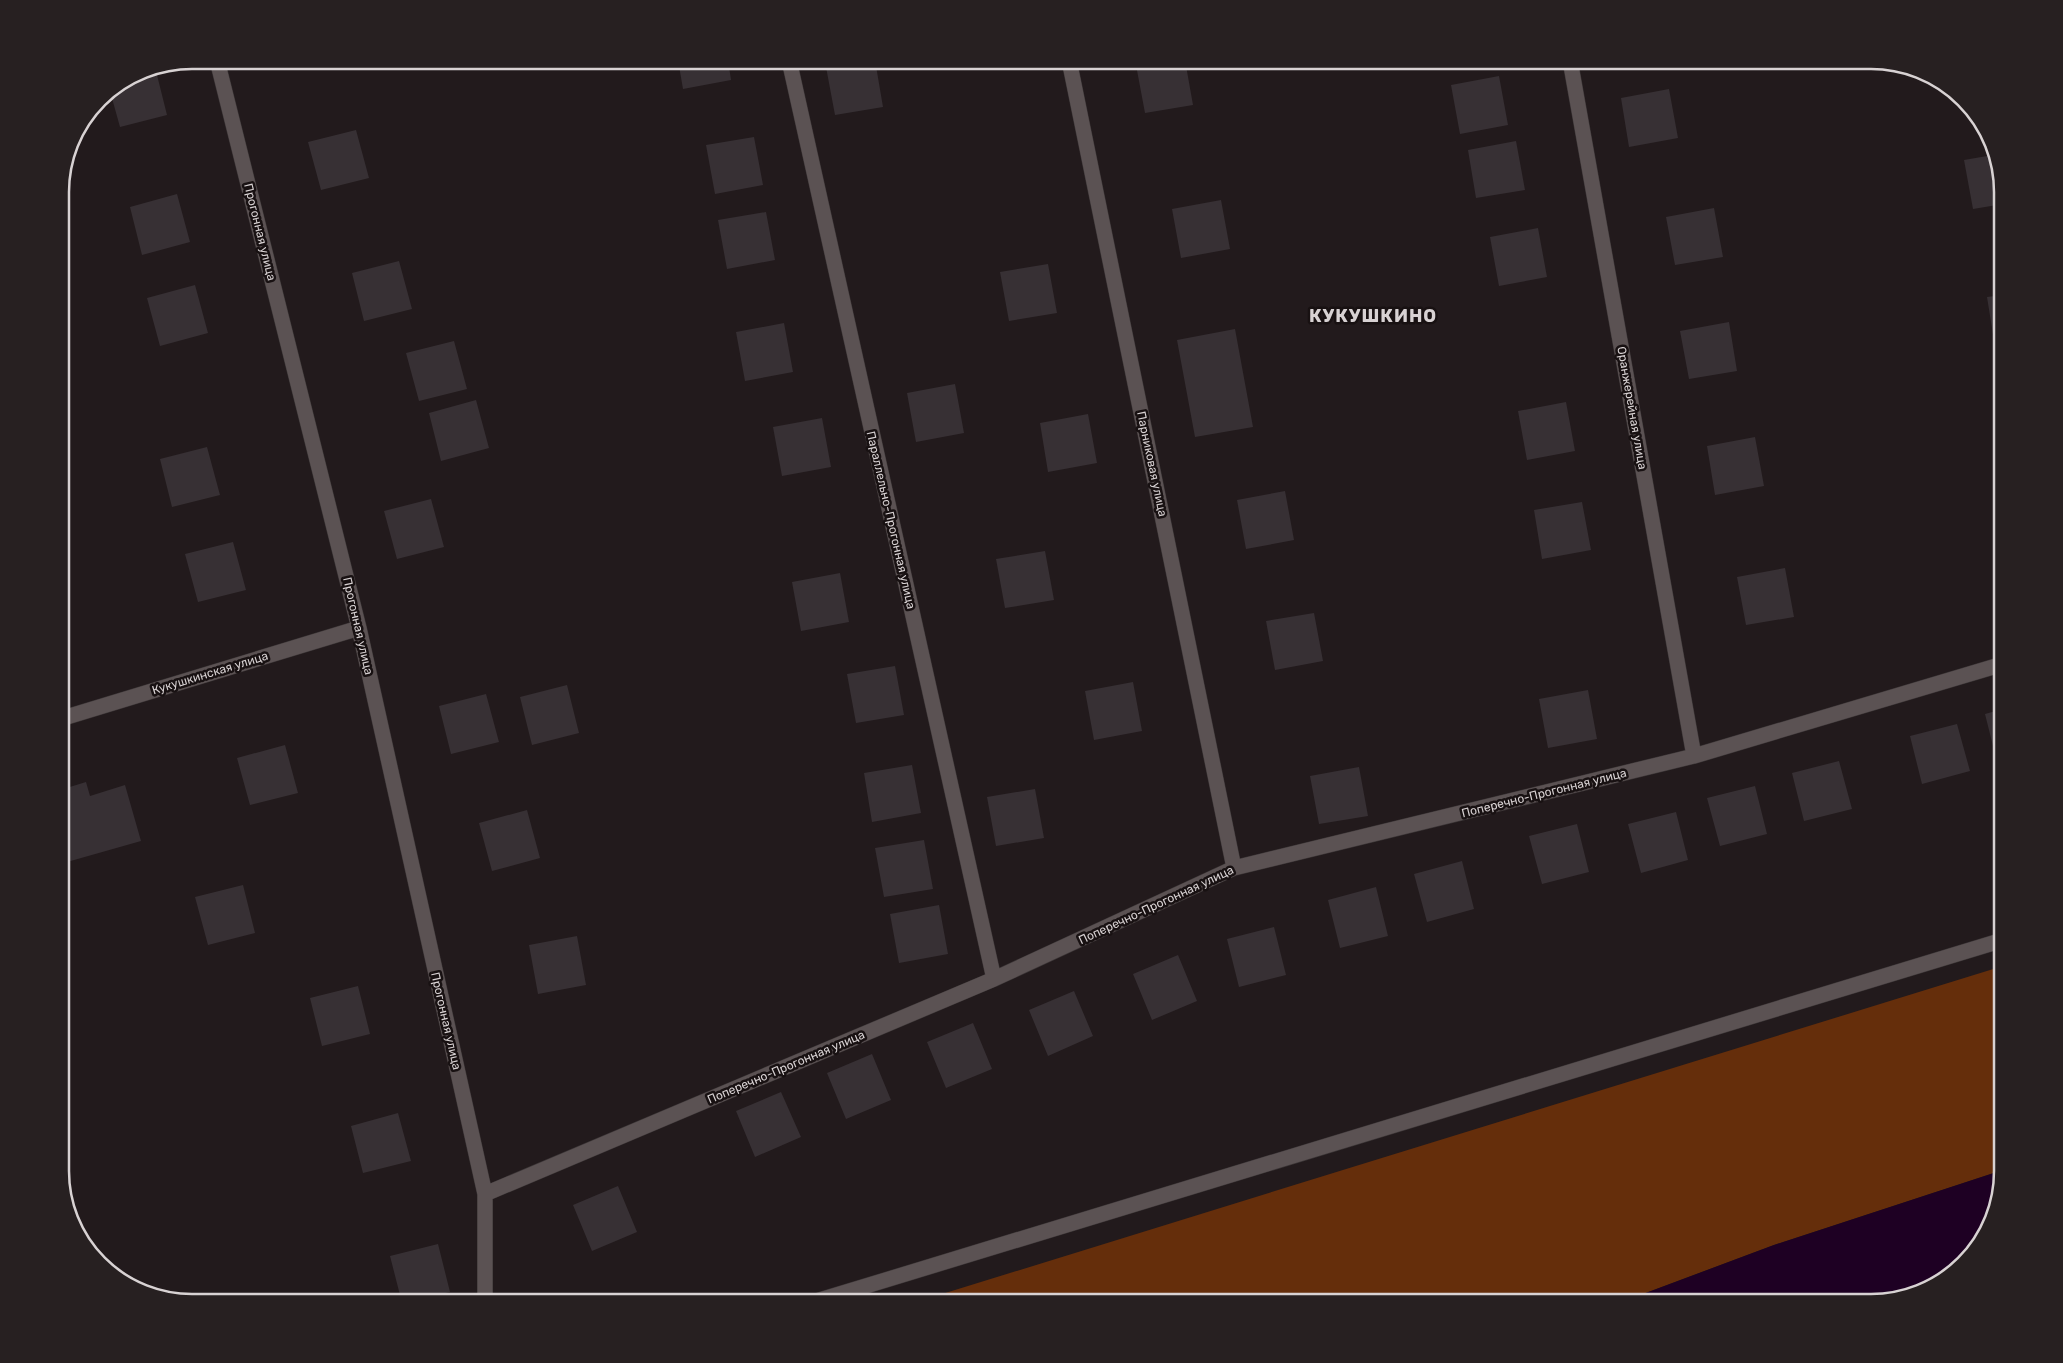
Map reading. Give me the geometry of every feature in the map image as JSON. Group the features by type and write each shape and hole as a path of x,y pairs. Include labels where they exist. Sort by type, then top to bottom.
{"street":[{"name":"Прогонная улица","path":"219,69 359,628 485,1194 485,1294"},
{"name":"Параллельно-Прогонная улица","path":"791,69 994,979"},
{"name":"Парниковая улица","path":"1071,69 1234,868"},
{"name":"Оранжерейная улица","path":"1572,69 1694,756"},
{"name":"Кукушкинская улица","path":"69,716 359,628"},
{"name":"Поперечно-Прогонная улица","path":"485,1194 994,979 1234,868 1694,756 1994,667"},
{"path":"840,1294 1994,943"}],"shaded area":[{"path":"1994,969 1994,1173 1774,1245 1643,1294 942,1294"},
{"path":"1994,1173 1988,1211 1974,1240 1953,1264 1940,1274 1911,1288 1872,1294 1643,1294 1774,1245"}],"building":[{"path":"680,69 729,69 731,80 683,89"},
{"path":"826,69 877,69 883,107 835,115"},
{"path":"1137,69 1187,69 1193,105 1145,113"},
{"path":"157,74 167,115 120,127 112,99 123,89 137,81"},
{"path":"1499,76 1508,125 1460,134 1451,85"},
{"path":"1669,89 1678,138 1629,147 1621,98"},
{"path":"356,130 369,178 321,190 308,142"},
{"path":"754,137 763,185 715,194 706,145"},
{"path":"1516,141 1525,190 1476,198 1468,150"},
{"path":"1989,156 1993,175 1994,206 1973,209 1964,160"},
{"path":"177,194 190,242 142,255 130,207"},
{"path":"1221,200 1230,249 1181,258 1172,209"},
{"path":"1714,208 1723,257 1675,265 1666,217"},
{"path":"766,212 775,260 727,269 718,220"},
{"path":"1538,228 1547,277 1499,286 1490,237"},
{"path":"399,261 412,309 364,321 352,273"},
{"path":"1048,264 1057,313 1009,321 1000,272"},
{"path":"195,285 208,333 160,346 147,298"},
{"path":"1994,296 1994,341 1987,297"},
{"path":"1729,322 1737,371 1689,379 1680,331"},
{"path":"784,323 793,372 745,381 736,332"},
{"path":"1235,329 1253,427 1195,437 1177,340"},
{"path":"454,341 467,389 419,401 406,353"},
{"path":"955,384 964,433 916,442 907,393"},
{"path":"476,400 489,448 441,461 429,413"},
{"path":"1566,402 1575,451 1527,460 1518,411"},
{"path":"1088,414 1097,463 1048,472 1040,423"},
{"path":"822,418 831,467 782,476 773,427"},
{"path":"1755,437 1764,486 1715,495 1707,446"},
{"path":"207,447 220,495 172,507 160,459"},
{"path":"1285,491 1294,540 1246,549 1237,500"},
{"path":"431,499 444,547 397,559 384,511"},
{"path":"1582,502 1591,550 1542,559 1534,510"},
{"path":"233,542 246,590 198,602 185,554"},
{"path":"1045,551 1054,600 1005,608 996,559"},
{"path":"1785,568 1794,617 1746,625 1737,577"},
{"path":"840,573 849,622 801,631 792,582"},
{"path":"1314,613 1323,661 1275,670 1266,621"},
{"path":"895,666 904,715 856,723 847,674"},
{"path":"1133,682 1142,731 1094,740 1085,691"},
{"path":"567,685 579,733 532,745 520,697"},
{"path":"1588,690 1597,739 1548,748 1539,699"},
{"path":"486,694 499,742 451,754 439,706"},
{"path":"1994,712 1994,750 1985,714"},
{"path":"1957,724 1970,771 1922,784 1910,736"},
{"path":"285,745 298,793 250,805 237,758"},
{"path":"1839,761 1852,809 1804,821 1792,773"},
{"path":"912,765 921,813 872,822 864,773"},
{"path":"1359,767 1368,816 1319,824 1310,776"},
{"path":"86,782 90,796 125,785 141,841 69,861 69,787"},
{"path":"1755,786 1767,834 1720,846 1707,798"},
{"path":"1035,789 1044,838 996,846 987,797"},
{"path":"527,810 540,858 492,871 479,823"},
{"path":"1676,812 1688,860 1641,873 1628,824"},
{"path":"1577,824 1589,872 1542,884 1529,836"},
{"path":"924,840 933,889 884,897 875,848"},
{"path":"1462,861 1474,909 1427,922 1414,874"},
{"path":"243,885 255,933 208,945 195,897"},
{"path":"1376,887 1388,936 1340,948 1328,900"},
{"path":"939,905 948,954 899,963 890,914"},
{"path":"1274,927 1286,975 1239,987 1227,939"},
{"path":"577,936 586,985 538,994 529,945"},
{"path":"1178,955 1197,1001 1152,1020 1133,974"},
{"path":"358,986 370,1034 322,1046 310,998"},
{"path":"1074,991 1093,1036 1048,1056 1029,1010"},
{"path":"973,1023 992,1069 946,1088 927,1042"},
{"path":"872,1054 891,1100 846,1119 827,1073"},
{"path":"781,1092 801,1137 755,1157 736,1111"},
{"path":"398,1113 411,1161 363,1173 351,1126"},
{"path":"618,1186 637,1232 592,1251 573,1205"},
{"path":"438,1244 450,1292 441,1294 400,1294 390,1256"}],"district":[{"name":"КУКУШКИНО","path":"1373,316"}]}
